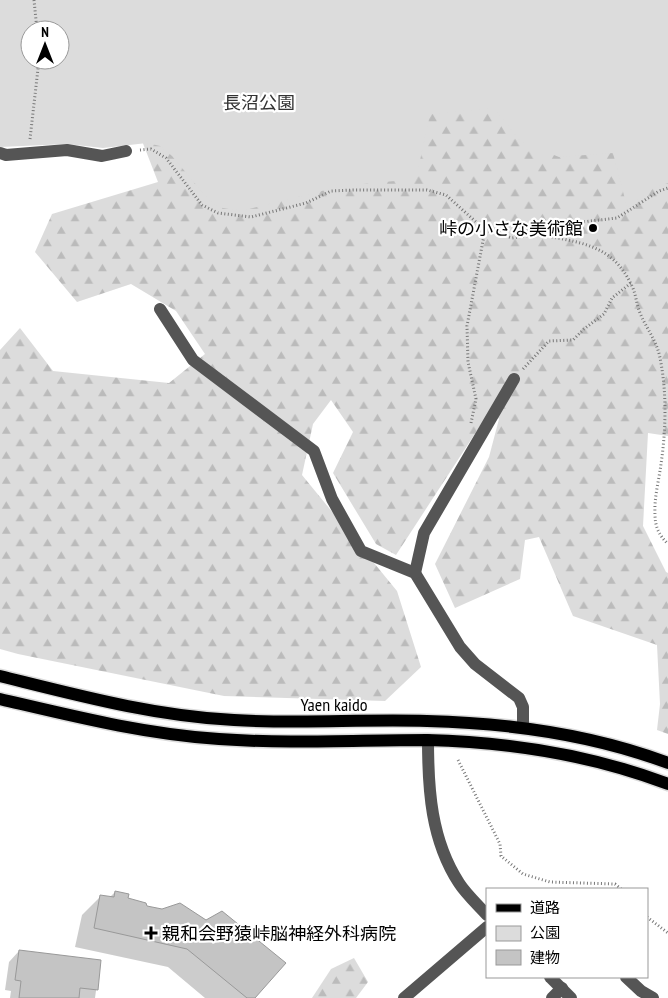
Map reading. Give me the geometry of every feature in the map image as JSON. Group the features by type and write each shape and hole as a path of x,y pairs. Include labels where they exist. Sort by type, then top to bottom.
{"main road":[{"name":"Yaen kaido","path":"0,676 160,713 273,722 425,721 523,728 610,745 646,754 668,763"},
{"name":"Yaen kaido","path":"0,699 110,725 182,736 256,741 428,740 479,743 592,760 668,784"}],"street":[{"path":"0,153 6,155 67,150 102,156 126,151"},
{"path":"160,310 193,360 314,451 332,499 361,551 416,573 460,647 475,664 519,698 523,707 523,728"},
{"path":"416,573 424,533 514,379"},
{"path":"428,740 434,828 444,857 460,884 486,914"},
{"path":"404,998 486,928"},
{"path":"551,978 571,998"},
{"path":"627,978 641,991 653,998"},
{"path":"552,998 562,988"}],"path":[{"path":"34,0 36,20"},
{"path":"28,154 38,70"},
{"path":"126,151 151,150 166,158 202,204 218,213 251,217 306,203 331,191 427,190 446,195 485,230 512,238 538,234 582,222 617,218 659,191 668,188"},
{"path":"470,426 476,399 468,362 467,326 485,230"},
{"path":"538,234 585,244 603,250 619,264 631,283 640,313 660,357 665,433 655,513 658,534 668,544"},
{"path":"514,379 549,341 573,340 604,314 612,298 631,283"},
{"path":"458,760 500,844 501,856 523,874 550,882 615,884 620,888"},
{"path":"648,918 668,933"}],"green space":[{"name":"長沼公園","path":"0,0 668,0 668,183 654,188 627,207 613,153 559,157 521,142 494,108 430,114 416,179 342,186 249,209 234,210 218,207 208,199 172,156 160,146 147,143 103,148 67,144 0,147"},
{"path":"24,0 668,0 668,436 648,433 643,526 668,573 668,734 657,730 660,704 657,645 573,616 539,537 525,540 520,579 455,608 435,564 489,457 499,419 491,409 396,555 376,544 333,473 353,432 331,400 313,424 302,475 397,591 421,667 385,701 224,696 0,649 0,350 20,328 53,371 169,383 205,354 176,311 131,284 77,302 35,252 52,214 158,182 137,128 0,124 20,21 20,70 70,70 70,20 20,20"},
{"path":"354,958 368,982 356,998 312,998 331,969"}],"building":[{"path":"115,891 129,894 128,898 146,903 147,906 162,909 180,903 206,920 222,911 286,963 255,998 247,998 187,949 94,928 100,895 114,897"},
{"path":"19,950 101,960 98,990 80,988 79,998 19,998 21,981 15,980"}],"place":[{"name":"峠の小さな美術館","path":"593,228"},
{"name":"親和会野猿峠脳神経外科病院","path":"151,933"}]}
